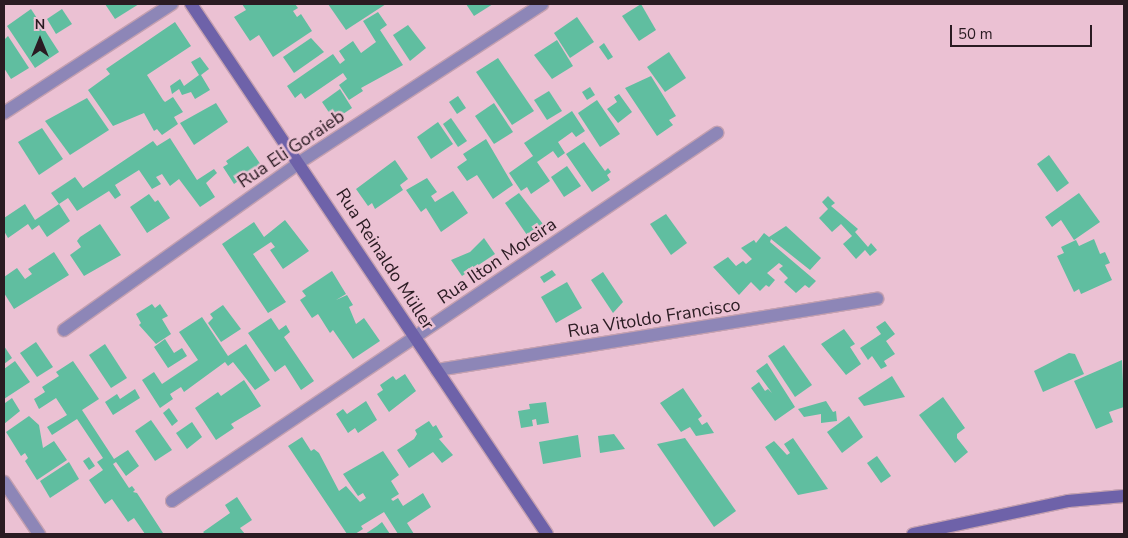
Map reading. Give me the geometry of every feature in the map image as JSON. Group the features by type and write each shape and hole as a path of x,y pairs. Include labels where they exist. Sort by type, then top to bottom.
{"street":[{"path":"4,113 172,4"},
{"name":"Rua Reinaldo Müller","path":"191,4 300,162 546,534"},
{"name":"Rua Eli Goraieb","path":"64,330 300,162 542,4"},
{"name":"Rua Ilton Moreira","path":"172,501 717,133"},
{"name":"Rua Vitoldo Francisco","path":"437,370 877,300"},
{"path":"4,482 39,534"},
{"path":"913,534 1068,501 1124,496"}],"building":[{"path":"105,4 139,4 115,19"},
{"path":"242,4 295,4 298,8 293,11 297,17 301,14 312,31 273,57 259,35 250,41 234,17 246,10"},
{"path":"328,4 386,4 346,30"},
{"path":"466,4 493,4 474,16"},
{"path":"641,4 656,30 639,41 622,16"},
{"path":"31,9 59,52 35,68 7,26"},
{"path":"62,9 72,24 56,34 47,19"},
{"path":"378,12 387,25 380,30 403,65 361,88 363,91 349,100 339,85 347,79 343,73 305,99 301,93 295,98 287,86 333,54 340,64 345,60 339,51 353,41 361,53 376,42 363,21"},
{"path":"577,17 594,42 570,58 554,33"},
{"path":"175,22 191,46 147,75 163,100 165,102 173,97 183,112 174,117 178,124 162,135 157,129 154,131 144,113 113,126 88,90 110,74 106,69"},
{"path":"408,25 426,48 410,61 393,35"},
{"path":"8,36 29,68 11,79 4,68 4,40"},
{"path":"311,38 324,52 294,73 283,57"},
{"path":"557,40 573,66 552,79 534,55"},
{"path":"604,43 613,57 608,60 599,47"},
{"path":"669,52 686,78 665,92 647,67"},
{"path":"200,57 209,69 201,75 210,90 195,99 191,92 182,95 179,89 172,94 170,86 180,79 184,86 199,75 191,62"},
{"path":"498,58 534,111 512,125 476,72"},
{"path":"651,76 676,116 669,120 673,125 657,136 625,88"},
{"path":"590,87 595,95 587,100 582,92"},
{"path":"340,89 352,108 334,120 322,102"},
{"path":"549,91 562,111 547,120 534,100"},
{"path":"619,94 632,112 618,123 607,109 617,102 614,97"},
{"path":"458,96 466,108 457,114 449,102"},
{"path":"87,98 109,130 70,155 45,121"},
{"path":"597,100 620,134 600,147 578,113"},
{"path":"216,103 228,122 194,145 180,123"},
{"path":"494,103 513,132 494,144 475,116"},
{"path":"572,111 585,131 576,137 572,132 558,142 565,153 558,158 553,151 537,162 550,181 531,194 527,187 521,191 509,173 533,156 524,143"},
{"path":"451,118 467,141 458,147 443,124"},
{"path":"438,122 453,144 431,159 417,137"},
{"path":"42,128 63,159 39,175 18,142"},
{"path":"170,138 197,180 214,169 217,173 206,183 215,197 200,207 179,179 170,186 162,174 156,177 161,184 152,189 139,170 115,185 121,195 115,199 109,191 77,211 68,198 59,204 51,193 75,177 83,188 153,141 157,146"},
{"path":"486,139 513,185 493,199 477,175 467,181 457,167 467,160 463,154"},
{"path":"584,142 605,171 608,168 611,172 607,175 610,180 592,192 566,154"},
{"path":"248,146 261,165 234,184 223,167 228,164 226,161"},
{"path":"1049,155 1069,183 1057,192 1037,164"},
{"path":"395,160 408,179 400,185 403,190 375,209 372,203 368,206 356,189"},
{"path":"567,166 581,186 564,197 551,177"},
{"path":"427,178 437,192 431,196 435,202 453,191 468,213 441,232 426,208 421,212 406,190"},
{"path":"519,193 543,224 527,235 505,203"},
{"path":"1079,193 1100,222 1074,240 1061,220 1052,227 1045,217"},
{"path":"149,194 155,202 158,200 170,218 147,233 130,207"},
{"path":"828,196 835,203 831,206 858,229 855,232 868,247 871,243 877,250 870,256 865,250 856,259 843,244 852,236 841,224 832,232 819,218 828,209 822,202"},
{"path":"25,204 35,220 59,204 70,221 47,237 39,225 32,230 28,224 8,238 4,231 4,218"},
{"path":"666,214 687,243 671,255 650,224"},
{"path":"285,220 309,251 283,269 270,250 275,247 271,242 253,254 286,302 268,313 222,244 254,222 264,237"},
{"path":"100,224 121,255 84,276 70,255 81,247 77,241 80,237"},
{"path":"786,226 821,258 810,270 771,239 770,242 816,281 809,288 805,285 796,293 784,282 788,278 779,269 783,266 779,263 767,273 775,280 769,287 766,285 760,291 751,282 739,295 713,267 728,257 736,266 743,261 746,264 752,259 741,248 754,240 756,243 764,233 769,237"},
{"path":"484,238 495,254 462,276 451,260 470,252"},
{"path":"1094,239 1100,254 1105,252 1110,263 1105,265 1112,280 1081,294 1079,289 1074,292 1057,256 1064,253 1061,247 1076,240 1079,246"},
{"path":"54,252 69,275 14,309 4,293 4,277 17,268 25,279 32,274 28,269"},
{"path":"552,270 556,275 544,283 540,277"},
{"path":"332,271 346,294 336,300 347,295 353,305 349,307 356,324 364,318 380,341 353,359 333,330 330,333 318,314 312,318 300,300 306,296 302,291"},
{"path":"603,272 623,302 613,313 591,280"},
{"path":"567,282 582,308 556,323 541,297"},
{"path":"152,304 155,308 160,304 168,316 162,319 171,334 156,344 139,325 141,323 136,314"},
{"path":"223,305 241,329 221,342 208,323 213,318 210,314"},
{"path":"202,317 228,356 246,344 270,380 255,390 233,362 228,366 225,362 184,392 181,387 170,394 173,399 160,408 142,380 154,372 162,384 198,360 179,332"},
{"path":"271,318 279,330 286,325 290,332 284,337 314,381 301,390 285,365 275,372 248,333"},
{"path":"885,321 895,334 886,341 895,354 884,361 887,366 881,369 872,356 868,360 860,348 881,334 876,327"},
{"path":"844,329 855,344 850,347 861,364 846,375 821,344"},
{"path":"165,339 174,353 182,348 187,356 168,368 154,347"},
{"path":"36,342 53,367 37,377 20,353"},
{"path":"105,344 127,378 111,388 89,355"},
{"path":"784,345 812,385 795,397 768,356"},
{"path":"4,346 12,358 4,364"},
{"path":"1069,353 1075,354 1084,374 1043,392 1034,371"},
{"path":"1122,360 1124,407 1109,412 1113,422 1096,429 1074,381"},
{"path":"15,361 30,382 4,399 4,369"},
{"path":"73,361 99,399 82,410 114,459 128,450 139,466 126,476 116,462 113,464 129,488 132,486 135,490 133,492 137,493 163,533 145,534 134,518 128,522 112,499 105,504 89,480 103,470 97,462 103,458 77,419 52,435 47,427 67,415 56,398 39,409 34,399 45,392 42,387 59,376 56,372"},
{"path":"767,363 795,407 775,421 751,388 759,382 765,391 768,389 772,393 756,371"},
{"path":"405,374 416,391 389,412 377,394 383,390 380,385 393,376 396,380"},
{"path":"892,376 905,397 864,406 858,398"},
{"path":"244,380 261,406 231,424 234,428 216,440 195,408 218,392 221,396"},
{"path":"683,388 702,416 698,419 702,425 707,422 714,433 696,436 690,427 681,432 660,403"},
{"path":"135,389 140,398 113,415 105,402 117,394 120,399"},
{"path":"943,397 965,428 957,434 957,438 968,452 955,463 919,415"},
{"path":"12,398 20,411 4,424 4,401 5,403"},
{"path":"366,401 377,420 358,433 355,428 348,433 336,414 343,409 347,414"},
{"path":"826,401 833,412 836,411 837,421 821,423 821,414 804,417 798,409"},
{"path":"546,402 549,423 537,425 536,419 532,420 533,426 521,428 518,411 530,409 529,404"},
{"path":"169,408 178,421 172,426 163,413"},
{"path":"29,416 39,425 43,448 54,441 67,460 37,480 25,461 28,458 25,453 21,456 6,432"},
{"path":"849,416 863,437 842,453 827,432"},
{"path":"151,420 172,450 155,461 135,431"},
{"path":"429,421 433,427 436,425 443,437 439,439 453,455 442,463 433,452 409,468 397,450 414,439 417,434 415,430"},
{"path":"192,422 202,437 187,449 176,433"},
{"path":"614,434 625,449 600,453 598,436"},
{"path":"578,435 581,457 543,464 539,442"},
{"path":"302,437 311,451 314,449 319,453 339,491 346,486 360,502 366,498 363,493 358,496 343,474 383,451 399,475 391,481 399,494 391,499 393,501 398,498 403,506 423,493 431,507 407,523 414,534 398,534 384,512 361,526 363,529 355,534 347,534 288,446"},
{"path":"685,438 736,511 714,527 657,444"},
{"path":"793,438 828,489 798,495 765,447 774,441 787,455 790,453 784,444"},
{"path":"877,456 891,476 881,483 867,463"},
{"path":"89,457 95,466 89,470 83,461"},
{"path":"69,462 79,479 50,498 40,481"},
{"path":"237,497 252,520 240,528 245,534 205,534 203,532 230,513 225,505"},
{"path":"382,522 390,534 365,534 377,526"}]}
